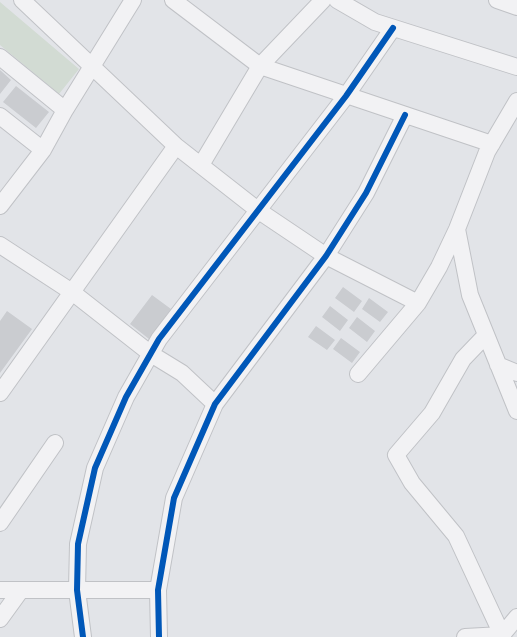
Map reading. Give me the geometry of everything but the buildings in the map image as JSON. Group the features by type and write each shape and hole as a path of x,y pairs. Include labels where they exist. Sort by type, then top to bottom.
{"street":[{"path":"0,206 43,150 65,110 133,0"},
{"path":"173,0 260,66 492,144"},
{"path":"201,165 260,66 323,0"},
{"path":"337,0 375,22 517,67"},
{"path":"497,0 517,7"},
{"path":"30,3 93,67 176,146 259,211 326,256 418,303"},
{"path":"83,637 77,590 78,544 95,468 126,396 159,339 346,96 393,28"},
{"path":"0,57 65,110"},
{"path":"358,374 418,303 457,229 492,144 517,101"},
{"path":"0,116 43,150"},
{"path":"159,637 158,590 174,498 215,404 326,256 366,193 405,116"},
{"path":"0,393 176,146"},
{"path":"457,229 470,295 517,411"},
{"path":"0,245 72,292 150,354 182,373 215,404"},
{"path":"486,335 463,360 432,412 396,455 412,483 456,536 503,636"},
{"path":"498,365 517,373"},
{"path":"0,523 55,443"},
{"path":"0,590 158,590"},
{"path":"0,619 21,590"},
{"path":"503,636 517,617"},
{"path":"465,637 503,636"}],"shaded area":[{"path":"0,2 79,69 59,94 0,45"}],"cycle path":[{"path":"83,637 77,590 78,544 95,468 126,397 159,339 346,96 393,28"},
{"path":"159,637 158,590 174,498 215,404 326,256 366,193 405,115"}]}
